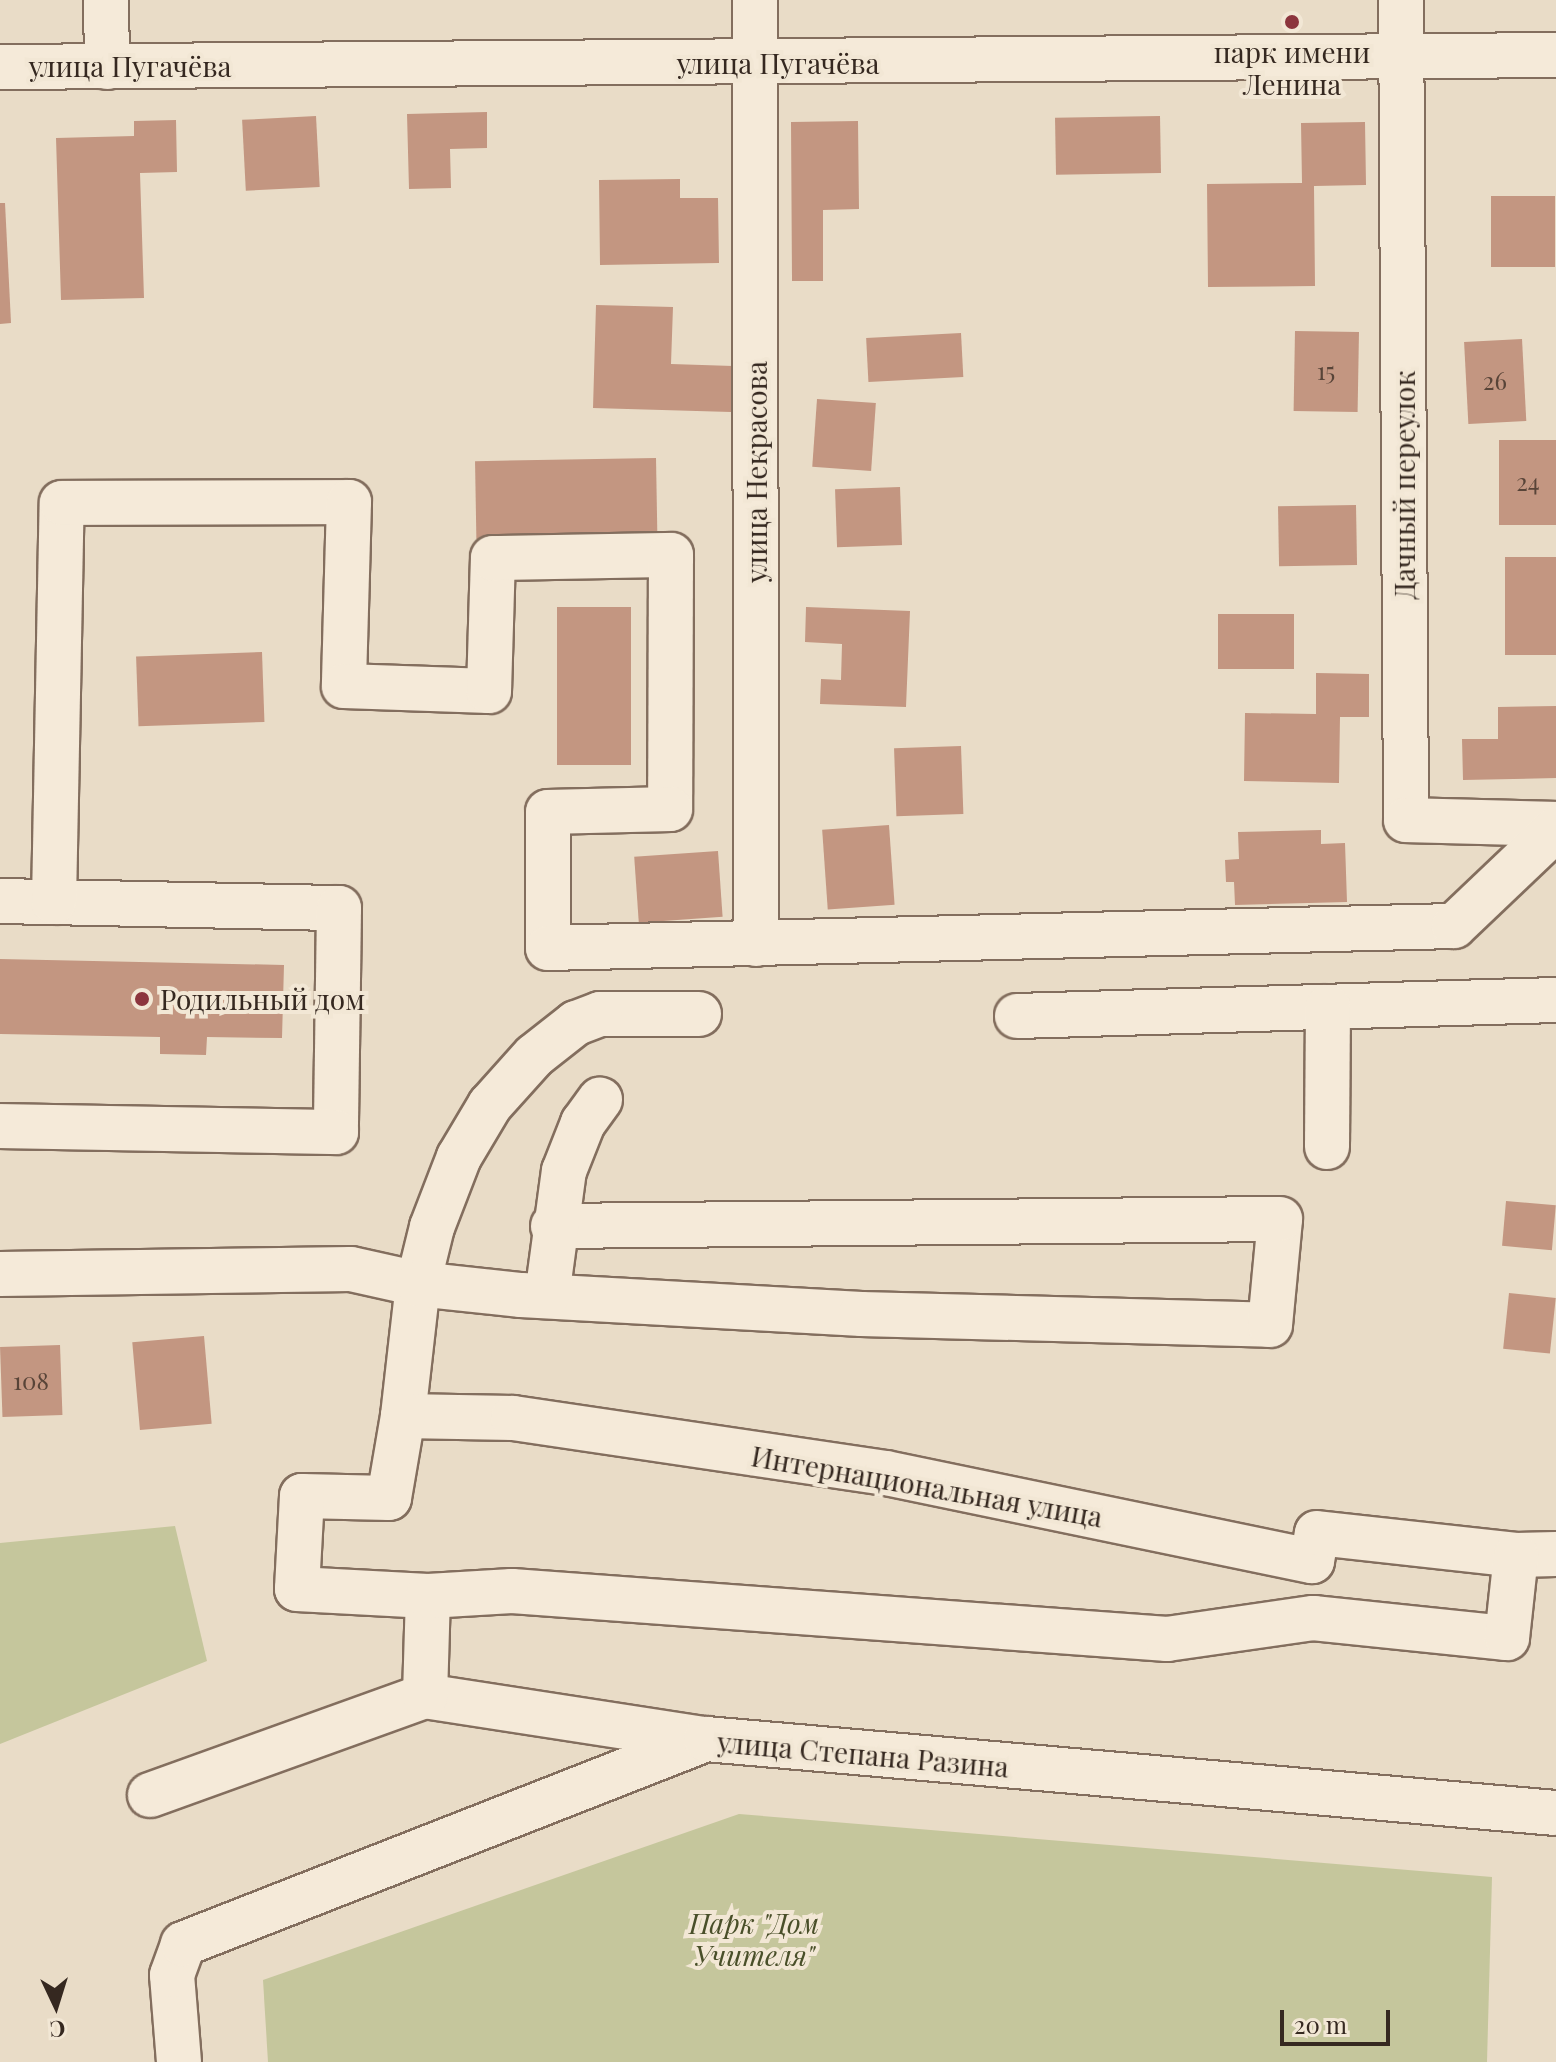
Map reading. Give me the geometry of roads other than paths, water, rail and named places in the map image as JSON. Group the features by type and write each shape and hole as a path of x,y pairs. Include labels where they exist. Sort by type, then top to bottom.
{"street":[{"path":"106,0 107,67"},
{"name":"улица Некрасова","path":"755,0 756,944"},
{"name":"Дачный переулок","path":"1401,0 1406,820 1556,827"},
{"name":"улица Пугачёва","path":"0,67 756,64 1556,55"},
{"path":"54,902 62,503 349,502 344,686 489,691 493,558 671,555 670,809 548,812 548,948 1454,926 1556,827"},
{"path":"0,901 339,908 336,1132 0,1126"},
{"path":"1017,1016 1556,1000"},
{"path":"1327,1147 1328,1007"},
{"path":"699,1014 600,1014 576,1023 534,1056 490,1105 459,1157 418,1284 403,1416 389,1498 302,1496 297,1589 428,1596 512,1591 1167,1639 1313,1618 1507,1638 1536,1555"},
{"path":"547,1296 553,1226 564,1171 583,1123 600,1100"},
{"path":"0,1274 351,1269 418,1284 547,1296 861,1314 1270,1325 1280,1219 553,1226"},
{"name":"Интернациональная улица","path":"403,1416 513,1418 886,1473 1312,1561 1317,1533 1536,1555"},
{"path":"425,1696 428,1596"},
{"path":"150,1795 425,1696 706,1739"},
{"name":"улица Степана Разина","path":"179,2062 172,1975 183,1944 706,1739 1556,1813"}],"place":[{"name":"парк имени Ленина","path":"1292,22"},
{"name":"Родильный дом","path":"142,999"}],"park label":[{"name":"Парк \"Дом Учителя\"","path":"754,1939"}]}
